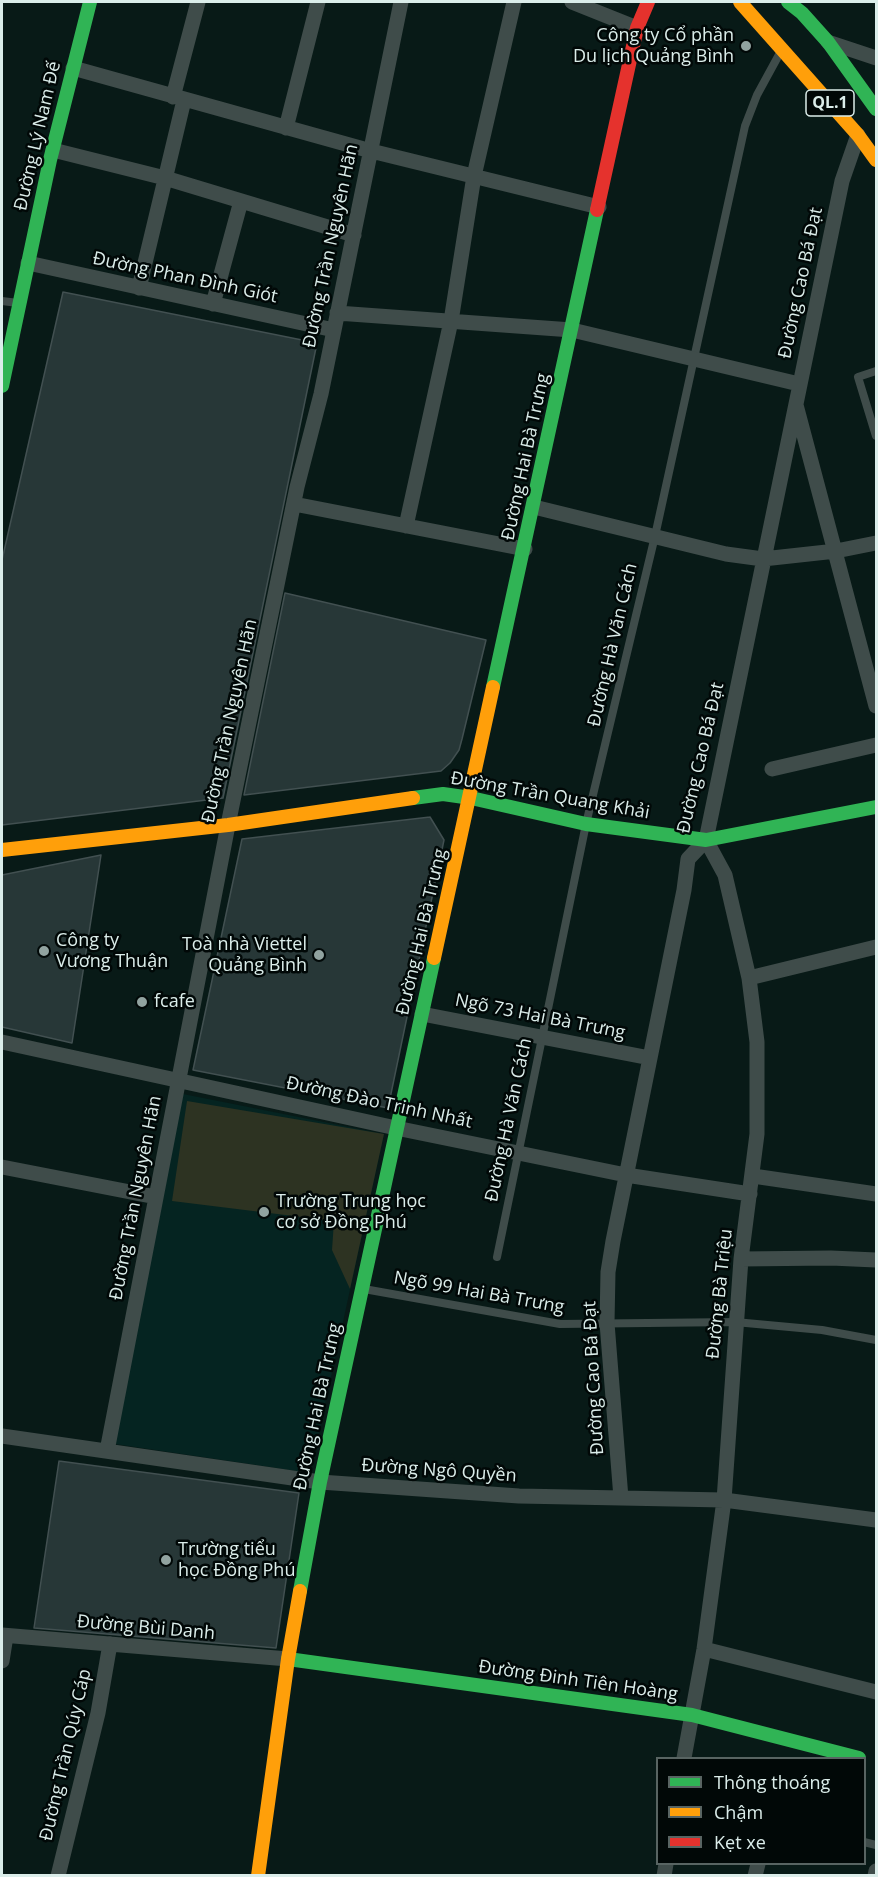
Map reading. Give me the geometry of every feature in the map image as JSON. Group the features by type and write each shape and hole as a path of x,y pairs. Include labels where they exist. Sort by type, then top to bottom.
{"street":[{"name":"Đường Lý Nam Đế","path":"2,386 53,150 90,2"},
{"path":"139,288 165,178 198,2"},
{"path":"286,128 318,2"},
{"name":"Đường Trần Nguyên Hãn","path":"107,1451 228,825 294,504 338,313 401,2"},
{"path":"406,526 451,321 474,176 514,2"},
{"path":"572,2 637,28"},
{"name":"Đường Hai Bà Trưng","path":"258,1875 288,1659 320,1482 396,1128 471,798 637,28 648,2"},
{"name":"QL.1","path":"740,2 784,44 876,160"},
{"name":"QL.1","path":"788,2 801,12 828,42 876,108"},
{"path":"828,42 876,58"},
{"path":"73,68 371,151 599,207"},
{"name":"Đường Cao Bá Đạt","path":"621,1498 607,1323 608,1272 688,859 706,840 842,181 858,135"},
{"path":"53,150 165,178 354,235"},
{"path":"213,304 241,201"},
{"name":"Đường Phan Đình Giót","path":"28,263 334,330"},
{"path":"338,313 572,330 800,384"},
{"path":"795,402 876,706"},
{"path":"294,504 525,549"},
{"path":"534,507 726,554 763,559 836,551 876,543"},
{"path":"772,769 876,745"},
{"name":"Đường Trần Quang Khải","path":"2,850 228,825 443,794 471,798 586,824 706,840 876,807"},
{"name":"Đường Bà Triệu","path":"684,1757 704,1649 729,1455 735,1322 741,1258 753,1176 759,1078 755,1016 749,978 725,875 706,840"},
{"path":"749,978 876,947"},
{"name":"Ngõ 73 Hai Bà Trưng","path":"422,1014 650,1058"},
{"name":"Đường Đào Trinh Nhất","path":"2,1042 517,1153 626,1175 750,1194"},
{"path":"2,1167 156,1197"},
{"path":"753,1176 876,1194"},
{"path":"741,1258 876,1260"},
{"name":"Đường Ngô Quyền","path":"2,1436 320,1482 519,1496 724,1500 876,1520"},
{"path":"2,1661 4,1636"},
{"name":"Đường Bùi Danh","path":"4,1636 288,1659"},
{"name":"Đường Trần Qúy Cáp","path":"58,1875 98,1713 110,1644"},
{"path":"704,1649 876,1692"},
{"name":"Đường Đinh Tiên Hoàng","path":"288,1659 692,1715 853,1757"}],"lane":[{"name":"Đường Hà Văn Cách","path":"497,1257 586,824 655,536 745,126 757,95 784,44"},
{"path":"2,301 19,303"},
{"path":"876,371 858,377 876,436"},
{"name":"Ngõ 99 Hai Bà Trưng","path":"362,1288 560,1324 735,1322 822,1330 876,1340"}],"shaded area":[{"name":"Trường Trung học cơ sở Đồng Phú","path":"183,1094 384,1134 310,1473 115,1444"}],"green space":[{"path":"187,1101 384,1134 350,1289 332,1250 334,1221 172,1201"}],"building":[{"path":"63,292 317,343 223,798 2,825 2,560"},
{"path":"285,593 486,640 459,750 450,763 441,771 244,795"},
{"name":"Toà nhà Viettel Quảng Bình","path":"430,817 444,840 388,1108 193,1070 242,839"},
{"name":"Công ty Vương Thuận","path":"101,855 72,1043 2,1027 2,875"},
{"name":"Trường tiểu học Đồng Phú","path":"59,1461 299,1493 276,1648 34,1628"}],"traffic: fast":[{"path":"2,386 50,160 90,2"},
{"path":"788,2 802,13 828,42 876,109"},
{"path":"493,687 597,210"},
{"path":"413,798 443,794 471,798 586,824 706,840 876,807"},
{"path":"300,1591 320,1482 434,958"},
{"path":"288,1659 692,1715 855,1757"}],"traffic: slow":[{"path":"740,2 858,135 876,160"},
{"path":"434,958 493,687"},
{"path":"2,850 228,825 413,798"},
{"path":"258,1876 288,1659 300,1591"}],"traffic: jam":[{"path":"597,210 637,28 648,2"}],"place":[{"name":"Công ty Cổ phần Du lịch Quảng Bình","path":"746,46"},
{"name":"Công ty Vương Thuận","path":"44,951"},
{"name":"Toà nhà Viettel Quảng Bình","path":"319,955"},
{"name":"fcafe","path":"142,1002"},
{"name":"Trường Trung học cơ sở Đồng Phú","path":"264,1212"},
{"name":"Trường tiểu học Đồng Phú","path":"166,1560"}]}
